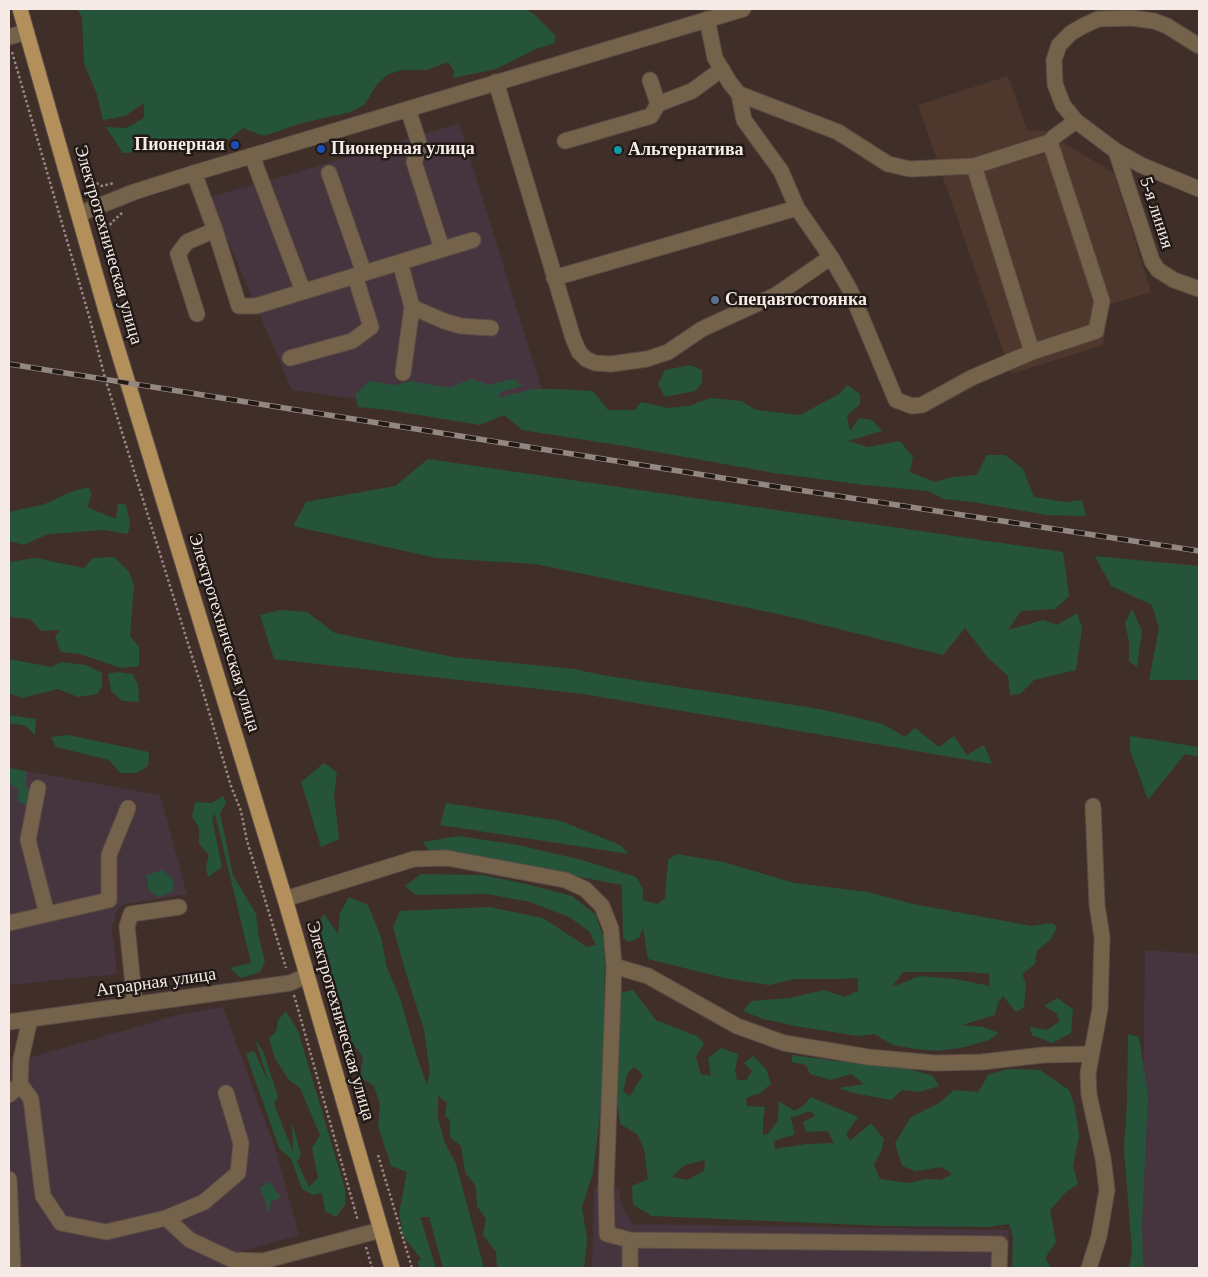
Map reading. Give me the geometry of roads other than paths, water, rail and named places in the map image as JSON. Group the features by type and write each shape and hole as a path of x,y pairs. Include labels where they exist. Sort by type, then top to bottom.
{"main road":[{"name":"Электротехническая улица","path":"20,9 78,214 285,899 392,1268"}],"street":[{"path":"78,214 134,192 194,173 743,9"},
{"path":"1199,46 1167,26 1154,21 1131,18 1098,20 1071,33 1059,45 1054,60 1055,84 1063,105 1076,121 1096,138 1116,151 1199,189"},
{"path":"707,19 715,58 739,94 744,120 781,171 797,208 831,257 850,290 896,400 903,404 912,406 922,404 971,378 1032,352 1096,331 1102,301 1050,142"},
{"path":"10,43 26,32"},
{"path":"566,141 651,116 658,104 692,91 722,69"},
{"path":"650,80 658,104"},
{"path":"496,82 573,338 579,352 586,359 595,363 611,364 647,359 668,352 702,329 776,295 831,257"},
{"path":"739,94 838,132 888,164 910,169 974,166 1050,142 1054,136 1076,121"},
{"path":"408,109 420,146 414,162 442,249"},
{"name":"5-я линия","path":"1116,151 1152,261 1158,270 1174,280 1199,289"},
{"path":"252,156 303,292"},
{"path":"974,166 1032,352"},
{"path":"194,173 215,230 239,306 256,306 473,240"},
{"path":"290,358 352,341 371,328 360,274 329,173"},
{"path":"554,278 797,208"},
{"path":"197,314 178,254 187,242 215,230"},
{"path":"400,262 412,307 403,373"},
{"path":"412,307 461,326 491,328"},
{"path":"38,788 28,840 47,914"},
{"path":"1089,1268 1099,1236 1107,1190 1103,1158 1089,1095 1088,1073 1100,1009 1102,936 1097,905 1093,806"},
{"path":"9,923 109,900 109,855 128,808"},
{"path":"285,899 414,859 447,858 565,880 585,889 602,906 611,928 614,966 606,1234 630,1240 1000,1244 999,1268"},
{"path":"135,1005 127,926 131,914 179,907"},
{"path":"614,966 648,976 736,1026 784,1043 868,1057 935,1063 982,1062 1043,1055 1091,1054"},
{"name":"Аграрная улица","path":"9,1022 290,983 306,976"},
{"path":"30,1019 21,1059 20,1084 31,1099 43,1196 61,1223 106,1232 166,1218 204,1202 238,1173 241,1143 226,1093"},
{"path":"9,1095 20,1084"},
{"path":"9,1179 13,1268"},
{"path":"166,1218 190,1240 233,1260 264,1265 381,1230"},
{"path":"630,1240 630,1268"}],"railway":[{"path":"9,364 779,487 1199,551"}],"place":[{"name":"Пионерная","path":"235,145"},
{"name":"Пионерная улица","path":"321,149"},
{"name":"Альтернатива","path":"618,150"},
{"name":"Спецавтостоянка","path":"715,300"}]}
